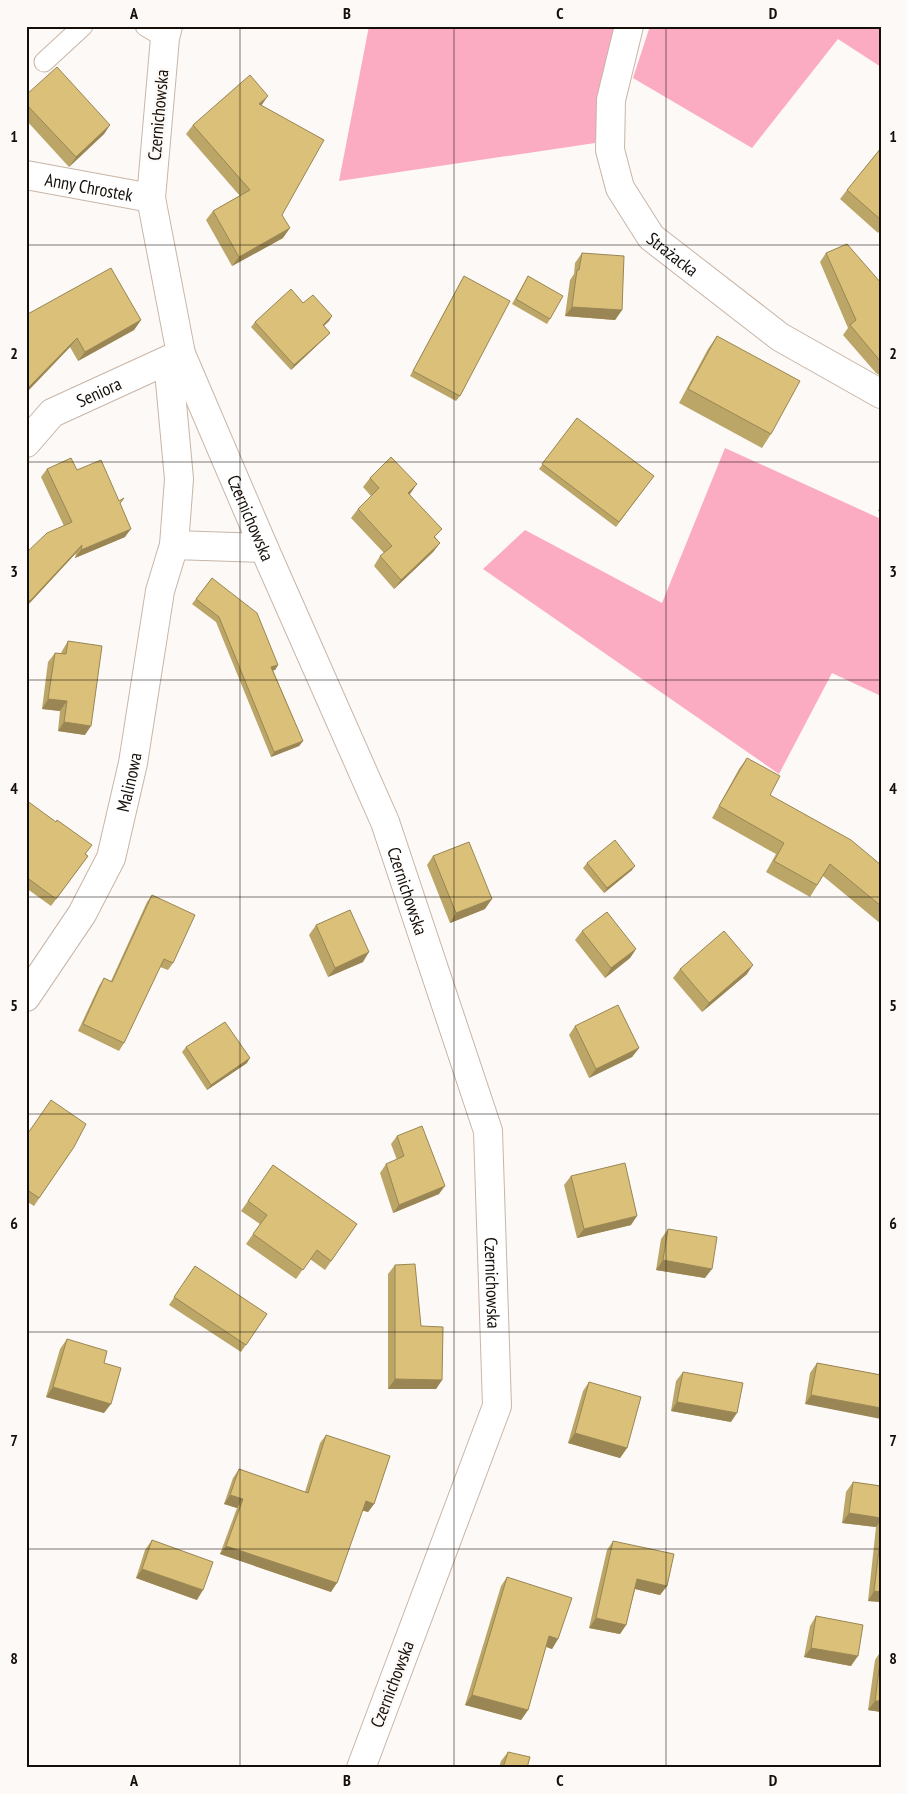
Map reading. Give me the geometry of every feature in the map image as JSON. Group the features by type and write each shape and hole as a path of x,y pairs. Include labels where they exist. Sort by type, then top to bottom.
{"street":[{"name":"Strażacka","path":"629,26 611,100 610,150 620,188 650,237 780,337 881,394"},
{"name":"Czernichowska","path":"160,30 150,198 181,354 385,822 488,1132 498,1406 361,1768"},
{"name":"Anny Chrostek","path":"26,175 150,198"},
{"name":"Seniora","path":"26,443 52,414 181,354"},
{"name":"Malinowa","path":"26,998 82,914 111,858 132,763 160,591 174,544 180,479 170,382 181,354"},
{"path":"174,544 264,548"}],"lane":[{"path":"44,62 83,26"}],"shaded area":[{"path":"369,26 619,26 602,79 595,143 339,181"},
{"path":"650,26 881,26 881,67 838,39 752,148 633,78"},
{"path":"725,448 881,519 881,696 832,673 779,774 483,569 525,530 662,603"}],"building":[{"path":"57,67 110,125 76,157 26,104 26,95"},
{"path":"250,75 268,96 259,104 324,140 282,215 290,228 239,257 213,211 250,190 193,125"},
{"path":"881,148 881,220 847,190"},
{"path":"847,244 881,283 881,362 850,325 856,320 826,253"},
{"path":"582,253 624,256 622,310 572,307 577,270 579,270"},
{"path":"111,268 141,320 85,352 77,338 26,390 26,315"},
{"path":"464,276 510,301 460,396 413,371"},
{"path":"528,276 563,296 550,319 516,299"},
{"path":"291,289 303,303 313,295 332,316 323,325 330,333 294,365 255,322"},
{"path":"717,336 800,381 771,434 688,389"},
{"path":"577,418 654,476 619,522 542,464"},
{"path":"391,457 417,484 408,493 442,529 434,537 440,543 401,580 380,556 392,546 358,509 379,488 370,478"},
{"path":"71,458 77,470 101,460 119,501 124,498 120,503 131,529 81,550 82,545 30,601 26,598 26,553 47,533 72,522 47,469"},
{"path":"212,578 257,613 278,665 271,667 303,741 274,752 219,617 196,599"},
{"path":"68,641 102,646 91,726 64,722 67,701 48,699 55,653 66,654"},
{"path":"747,758 780,776 770,795 851,840 881,865 881,906 830,864 817,885 774,861 784,843 719,806"},
{"path":"26,800 92,845 85,854 88,856 56,899 26,877"},
{"path":"615,840 635,866 607,888 587,863"},
{"path":"469,842 492,899 456,913 433,856"},
{"path":"152,895 195,915 173,963 164,959 124,1043 83,1024 104,978 112,982"},
{"path":"350,910 369,952 335,968 316,925"},
{"path":"607,912 636,949 611,968 582,931"},
{"path":"724,931 753,965 709,1003 680,969"},
{"path":"618,1005 639,1048 596,1069 575,1026"},
{"path":"225,1022 250,1058 211,1085 186,1047"},
{"path":"51,1100 86,1124 74,1147 39,1198 26,1189 26,1136"},
{"path":"422,1126 445,1186 399,1205 386,1164 404,1156 397,1136"},
{"path":"625,1163 637,1216 584,1229 571,1176"},
{"path":"273,1165 357,1224 331,1261 317,1250 303,1270 253,1234 267,1215 248,1201"},
{"path":"668,1229 717,1237 712,1269 663,1260"},
{"path":"415,1264 421,1326 443,1327 442,1380 395,1379 395,1265"},
{"path":"195,1266 267,1314 246,1345 174,1297"},
{"path":"67,1339 107,1351 104,1363 121,1368 111,1404 53,1387"},
{"path":"817,1363 881,1375 881,1408 811,1395"},
{"path":"683,1372 743,1383 737,1413 677,1402"},
{"path":"589,1382 641,1397 627,1448 575,1433"},
{"path":"326,1435 390,1456 374,1504 366,1501 337,1583 226,1546 243,1499 230,1495 239,1469 308,1493"},
{"path":"853,1482 881,1486 881,1518 849,1513"},
{"path":"881,1533 881,1592 874,1591"},
{"path":"152,1540 213,1562 203,1590 142,1569"},
{"path":"613,1541 674,1554 667,1586 637,1579 626,1625 596,1618"},
{"path":"507,1577 572,1598 558,1639 549,1636 528,1710 472,1695"},
{"path":"816,1616 863,1625 858,1656 811,1648"},
{"path":"881,1654 881,1701 875,1701"},
{"path":"508,1752 530,1757 527,1768 503,1768"}]}
